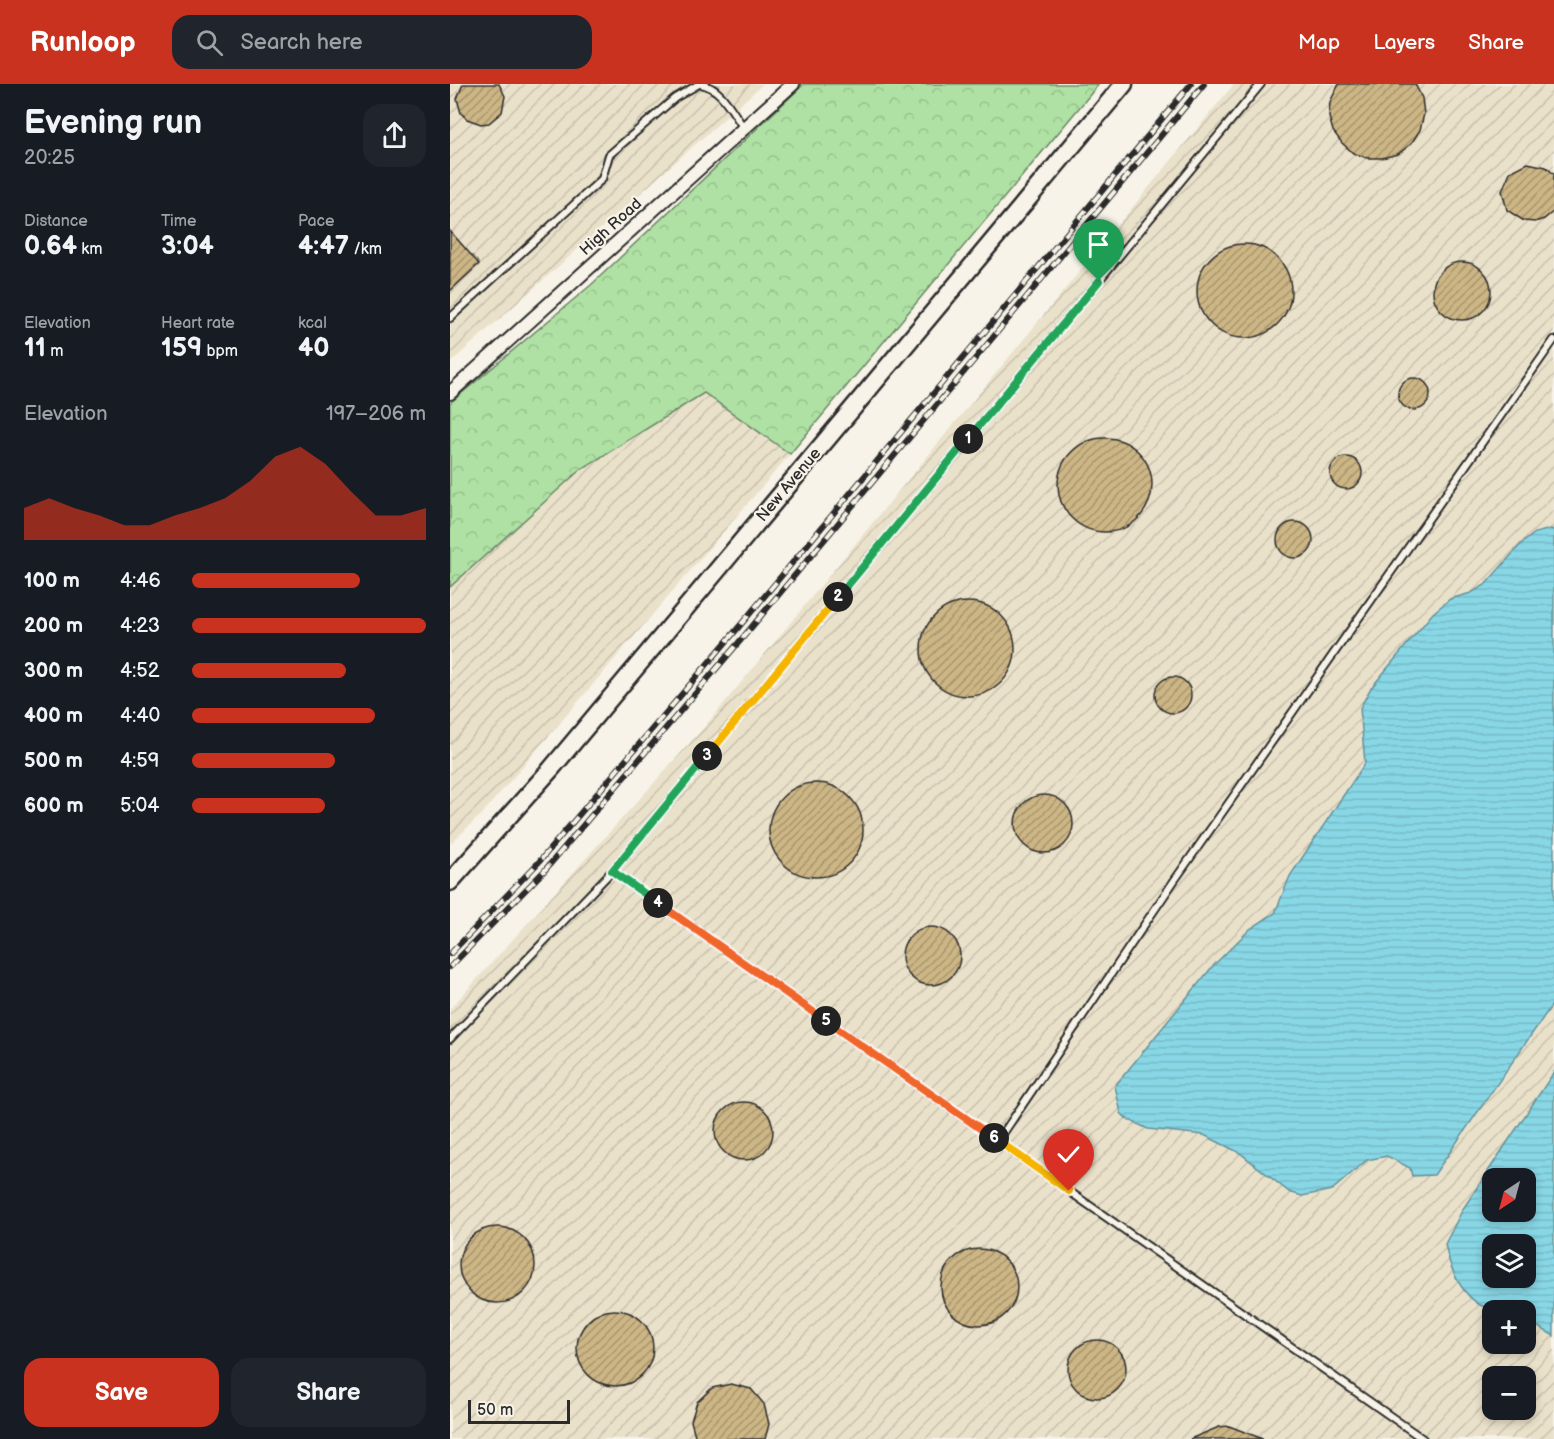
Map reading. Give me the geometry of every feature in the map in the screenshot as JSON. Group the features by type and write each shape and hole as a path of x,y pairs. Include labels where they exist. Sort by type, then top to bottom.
{"main road":[{"name":"New Avenue","path":"450,882 559,760 1124,84"}],"street":[{"name":"High Road","path":"450,393 793,84"}],"lane":[{"path":"450,318 603,179 609,155 675,98 700,84 710,86 719,93 744,128"},
{"path":"450,1039 612,871 1261,84"},
{"path":"998,1141 1174,881 1554,340"},
{"path":"612,871 1423,1439"}],"shaded area":[{"path":"450,84 763,84 450,363"},
{"path":"1234,84 1554,84 1554,1439 450,1439 450,1009 707,724"},
{"path":"704,393 790,454 482,814 450,844 450,587 580,470"}],"green space":[{"path":"804,84 1099,84 790,454 704,393 580,470 450,587 450,403 591,285"}],"water":[{"path":"1554,530 1554,1002 1434,1175 1412,1176 1410,1168 1387,1156 1367,1160 1332,1190 1302,1196 1289,1192 1240,1153 1204,1135 1148,1129 1127,1119 1121,1113 1115,1086 1212,967 1250,929 1275,913 1290,876 1365,763 1360,708 1371,688 1433,613 1450,599 1471,593 1485,585 1521,544 1535,533"},
{"path":"1554,1072 1554,1336 1536,1326 1536,1300 1482,1300 1482,1306 1476,1302 1468,1295 1455,1276 1445,1244 1463,1209 1482,1180 1482,1222 1536,1222 1536,1168 1490,1168"}],"building":[{"path":"463,84 499,84 505,96 502,112 489,123 481,124 467,119 461,113 457,99"},
{"path":"1339,84 1415,84 1422,98 1424,114 1420,130 1411,144 1398,154 1382,158 1367,158 1353,153 1333,131 1329,117 1330,102"},
{"path":"1528,163 1546,167 1554,174 1554,211 1544,219 1535,222 1524,221 1507,210 1502,191 1510,172"},
{"path":"450,231 479,264 450,291"},
{"path":"1244,244 1262,248 1277,258 1287,273 1291,291 1287,309 1277,324 1262,334 1244,338 1226,334 1211,324 1201,309 1197,291 1201,273 1211,258 1226,248"},
{"path":"1456,262 1468,262 1483,270 1491,285 1491,297 1483,312 1468,320 1456,320 1441,312 1433,297 1433,285 1441,270"},
{"path":"1414,378 1425,383 1430,394 1425,405 1414,410 1403,405 1398,394 1403,383"},
{"path":"1105,438 1123,442 1138,452 1148,467 1152,485 1148,503 1138,518 1123,528 1105,532 1087,528 1072,518 1062,503 1058,485 1062,467 1072,452 1087,442"},
{"path":"1346,457 1357,462 1362,473 1357,484 1346,489 1335,484 1330,473 1335,462"},
{"path":"1295,522 1308,527 1313,540 1308,553 1295,558 1282,553 1277,540 1282,527"},
{"path":"968,602 986,606 1001,616 1011,631 1015,649 1011,667 1001,682 986,692 968,696 950,692 935,682 925,667 921,649 925,631 935,616 950,606"},
{"path":"1173,677 1186,682 1191,695 1186,708 1173,713 1160,708 1155,695 1160,682"},
{"path":"816,783 834,787 849,797 859,812 863,830 859,848 849,863 834,873 816,877 798,873 783,863 773,848 769,830 773,812 783,797 798,787"},
{"path":"1038,795 1050,795 1065,803 1073,818 1073,830 1065,845 1050,853 1038,853 1023,845 1015,830 1015,818 1023,803"},
{"path":"925,927 937,927 952,935 960,950 960,962 952,977 937,985 925,985 910,977 902,962 902,950 910,935"},
{"path":"738,1102 750,1102 765,1110 773,1125 773,1137 765,1152 750,1160 738,1160 723,1152 715,1137 715,1125 723,1110"},
{"path":"490,1227 504,1227 518,1233 529,1244 535,1258 532,1280 524,1292 504,1303 490,1303 476,1297 465,1286 459,1272 459,1258 465,1244 476,1233"},
{"path":"972,1249 986,1249 1000,1255 1011,1266 1017,1280 1014,1302 1006,1314 986,1325 972,1325 958,1319 947,1308 941,1294 941,1280 947,1266 958,1255"},
{"path":"608,1310 622,1310 636,1316 647,1327 653,1341 650,1363 642,1375 622,1386 608,1386 594,1380 583,1369 577,1355 577,1341 583,1327 594,1316"},
{"path":"1091,1340 1103,1340 1118,1348 1126,1363 1126,1375 1118,1390 1103,1398 1091,1398 1076,1390 1068,1375 1068,1363 1076,1348"},
{"path":"731,1384 751,1389 764,1404 769,1424 765,1439 696,1439 691,1421 697,1402 712,1388"},
{"path":"1229,1426 1263,1439 1190,1439 1219,1427"}],"railway":[{"path":"450,954 538,863 733,634 1191,84"},
{"path":"450,967 545,870 740,641 1204,84"}],"route":[{"path":"1069,1191 612,871 1099,281"}]}
